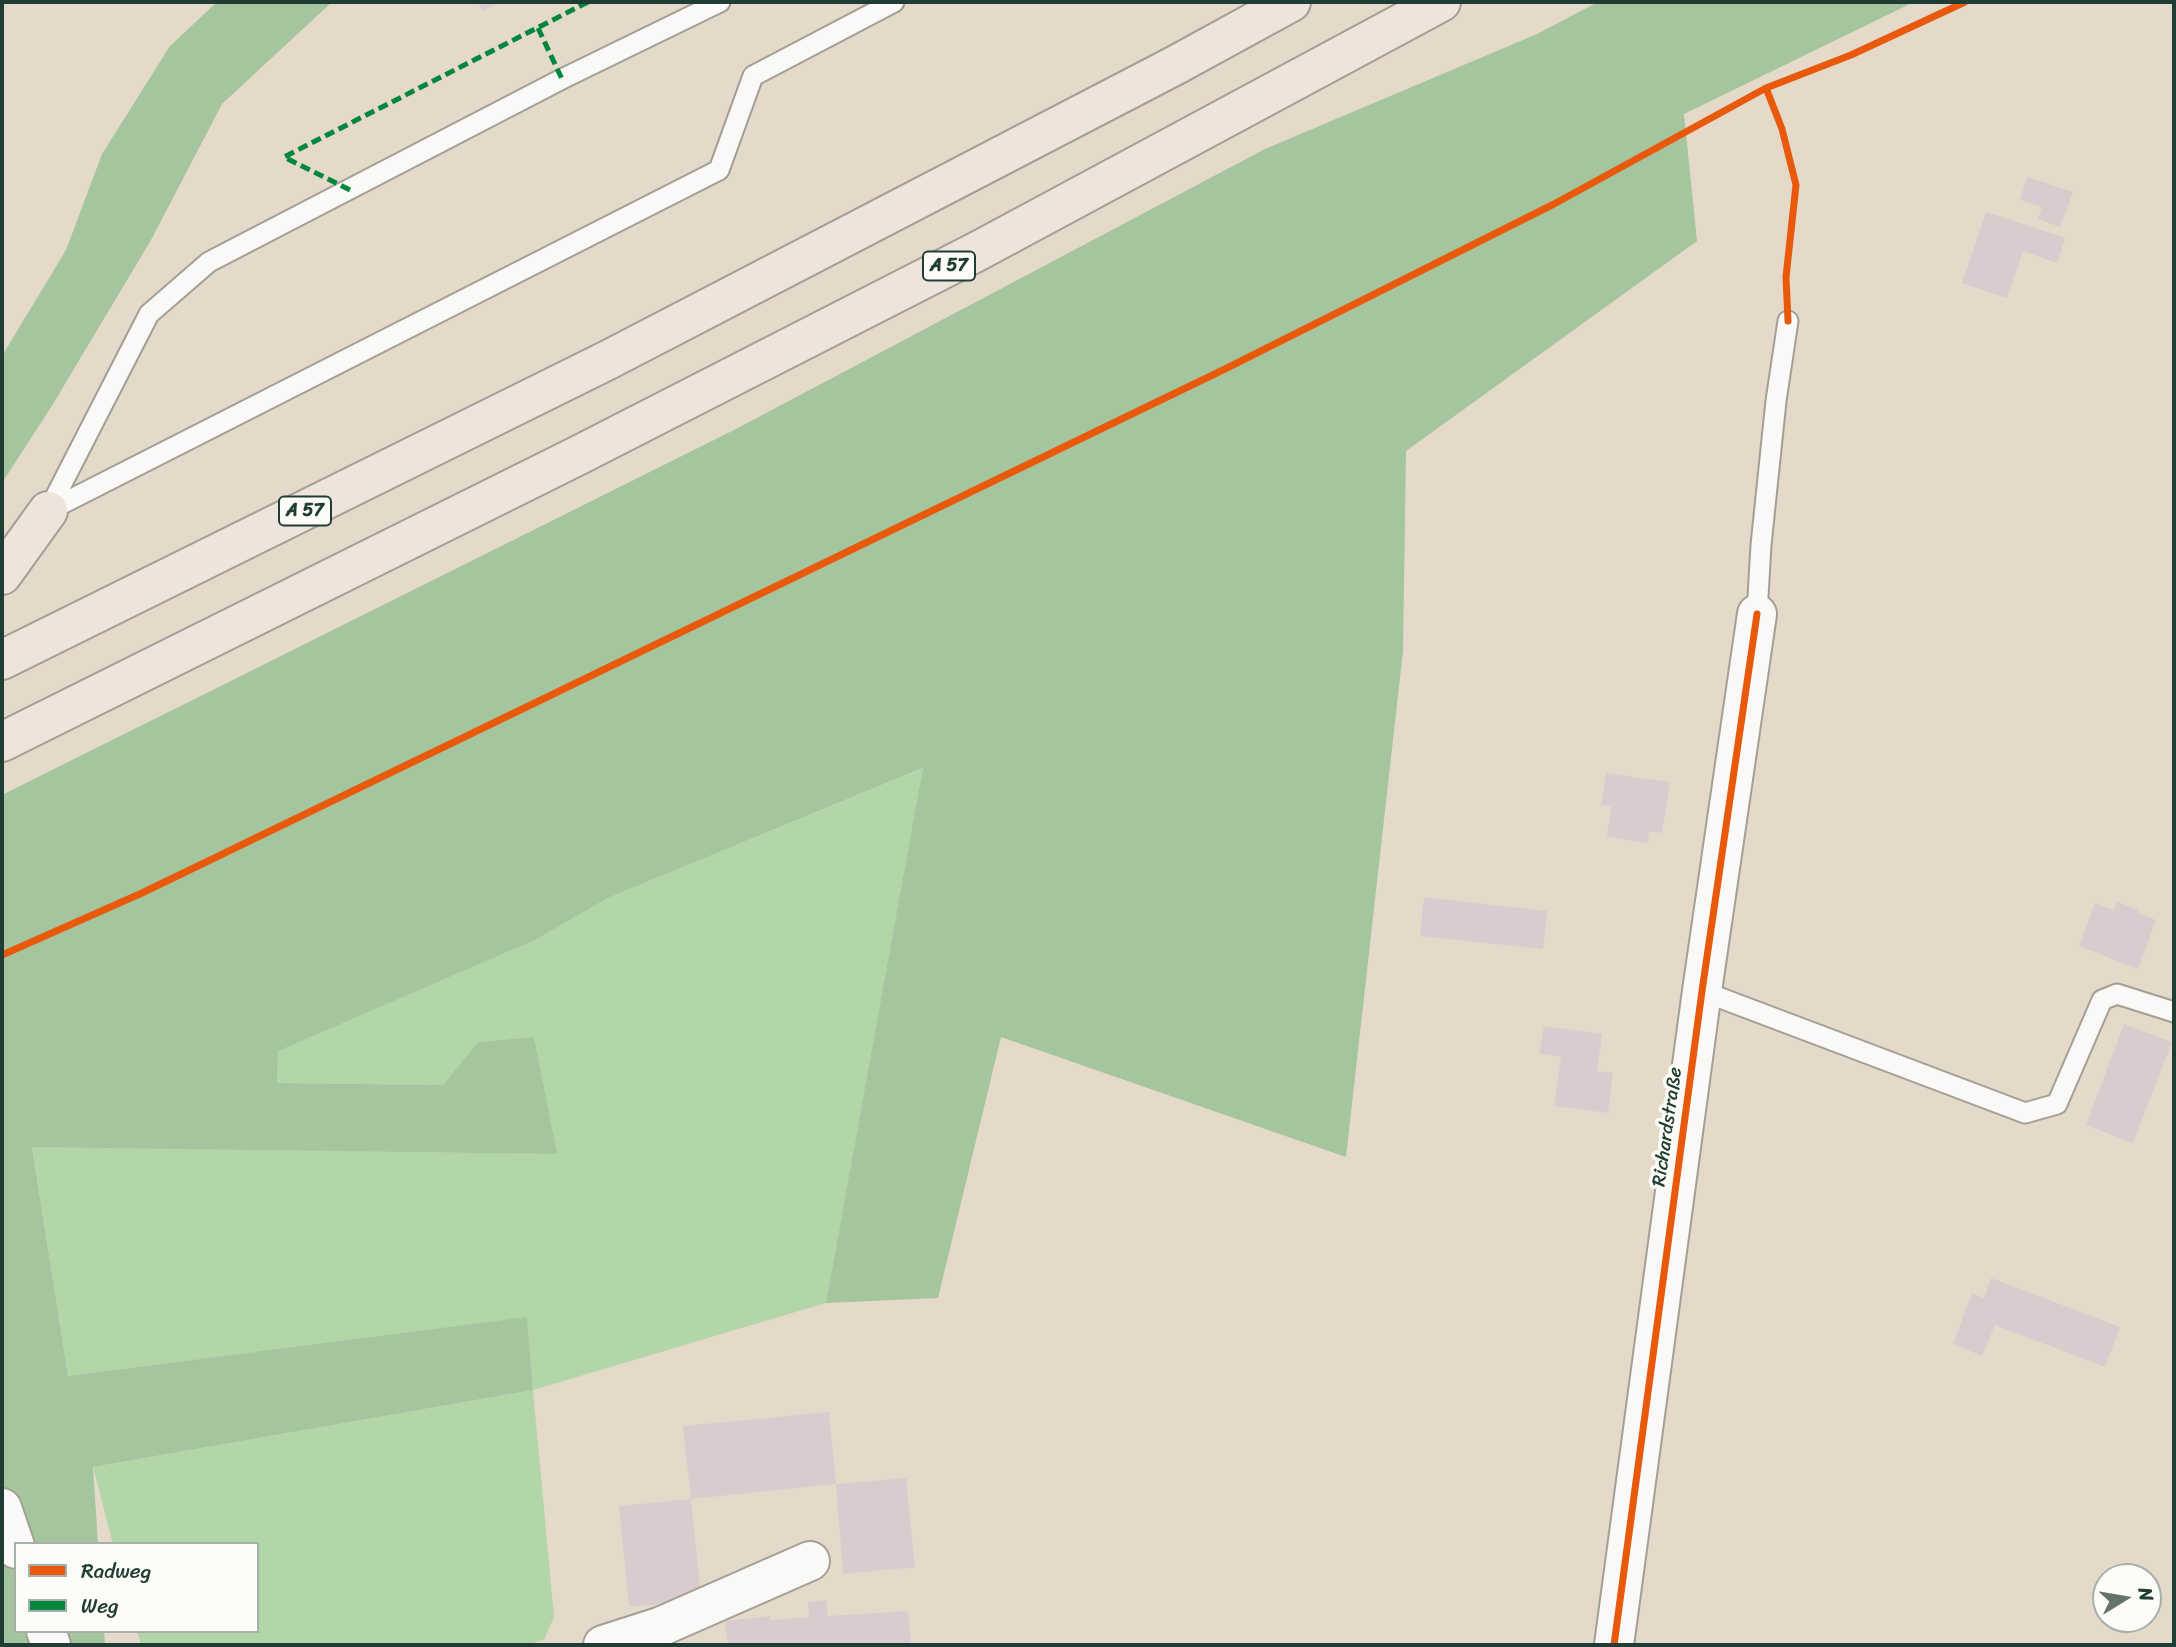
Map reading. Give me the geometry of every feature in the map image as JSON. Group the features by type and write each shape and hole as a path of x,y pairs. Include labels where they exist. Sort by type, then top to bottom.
{"highway":[{"name":"A 57","path":"2,660 608,360 1174,66 1291,2"},
{"name":"A 57","path":"2,742 577,456 978,251 1441,2"},
{"path":"2,575 48,511"}],"street":[{"name":"Richardstraße","path":"1614,1645 1702,991 1757,614"},
{"path":"2,1508 14,1543"},
{"path":"603,1645 662,1626 810,1561"}],"lane":[{"path":"48,511 149,314 209,262 562,79 720,2"},
{"path":"48,511 719,170 753,76 894,2"},
{"path":"1757,614 1776,401 1788,321"},
{"path":"1702,991 2025,1113 2057,1104 2102,1000 2117,994 2174,1012"}],"green space":[{"path":"217,2 332,2 222,104 151,240 53,404 2,483 2,356 66,250 102,154 170,46"},
{"path":"1598,2 1914,2 1684,114 1697,241 1406,451 1403,651 1346,1157 1001,1037 938,1298 826,1303 923,768 608,898 535,940 278,1051 277,1083 443,1085 478,1042 534,1037 557,1154 32,1147 68,1376 527,1317 533,1390 93,1467 98,1542 14,1542 14,1633 104,1633 105,1645 2,1645 2,795 734,430 1265,149 1537,34"},
{"path":"924,768 826,1303 533,1390 527,1318 68,1376 32,1146 556,1154 534,1037 478,1042 443,1085 277,1083 278,1050 535,940 608,898"},
{"path":"533,1390 554,1617 544,1640 524,1645 141,1645 138,1633 259,1633 259,1542 112,1542 93,1467"}],"building":[{"path":"478,2 500,2 482,11"},
{"path":"2027,177 2073,192 2060,227 2038,219 2042,207 2020,200"},
{"path":"1986,212 2065,238 2057,263 2023,251 2007,298 1962,283"},
{"path":"1606,773 1670,782 1662,833 1649,831 1648,843 1607,837 1611,806 1601,805"},
{"path":"1424,897 1547,911 1543,949 1420,936"},
{"path":"2117,902 2156,920 2138,969 2079,946 2095,903 2114,910"},
{"path":"2124,1024 2172,1042 2133,1143 2086,1125"},
{"path":"1544,1026 1602,1034 1597,1071 1613,1073 1608,1113 1554,1106 1561,1057 1539,1054"},
{"path":"1991,1278 2120,1327 2105,1367 1995,1325 1982,1356 1953,1344 1972,1293 1984,1298"},
{"path":"829,1412 836,1484 691,1499 683,1426"},
{"path":"906,1478 915,1567 843,1574 836,1484"},
{"path":"691,1499 701,1600 629,1607 619,1506"},
{"path":"826,1600 828,1616 908,1611 911,1645 728,1645 725,1621 770,1616 770,1620 809,1617 808,1602"}],"marked path":[{"path":"350,190 284,157 588,2"},
{"path":"538,28 562,79"}],"cycle path":[{"path":"2,955 142,893 1227,368 1554,204 1766,88 1851,55 1965,2"},
{"path":"1766,88 1782,129 1796,185 1786,277 1788,321"},
{"path":"1614,1645 1702,991 1757,614"}]}
